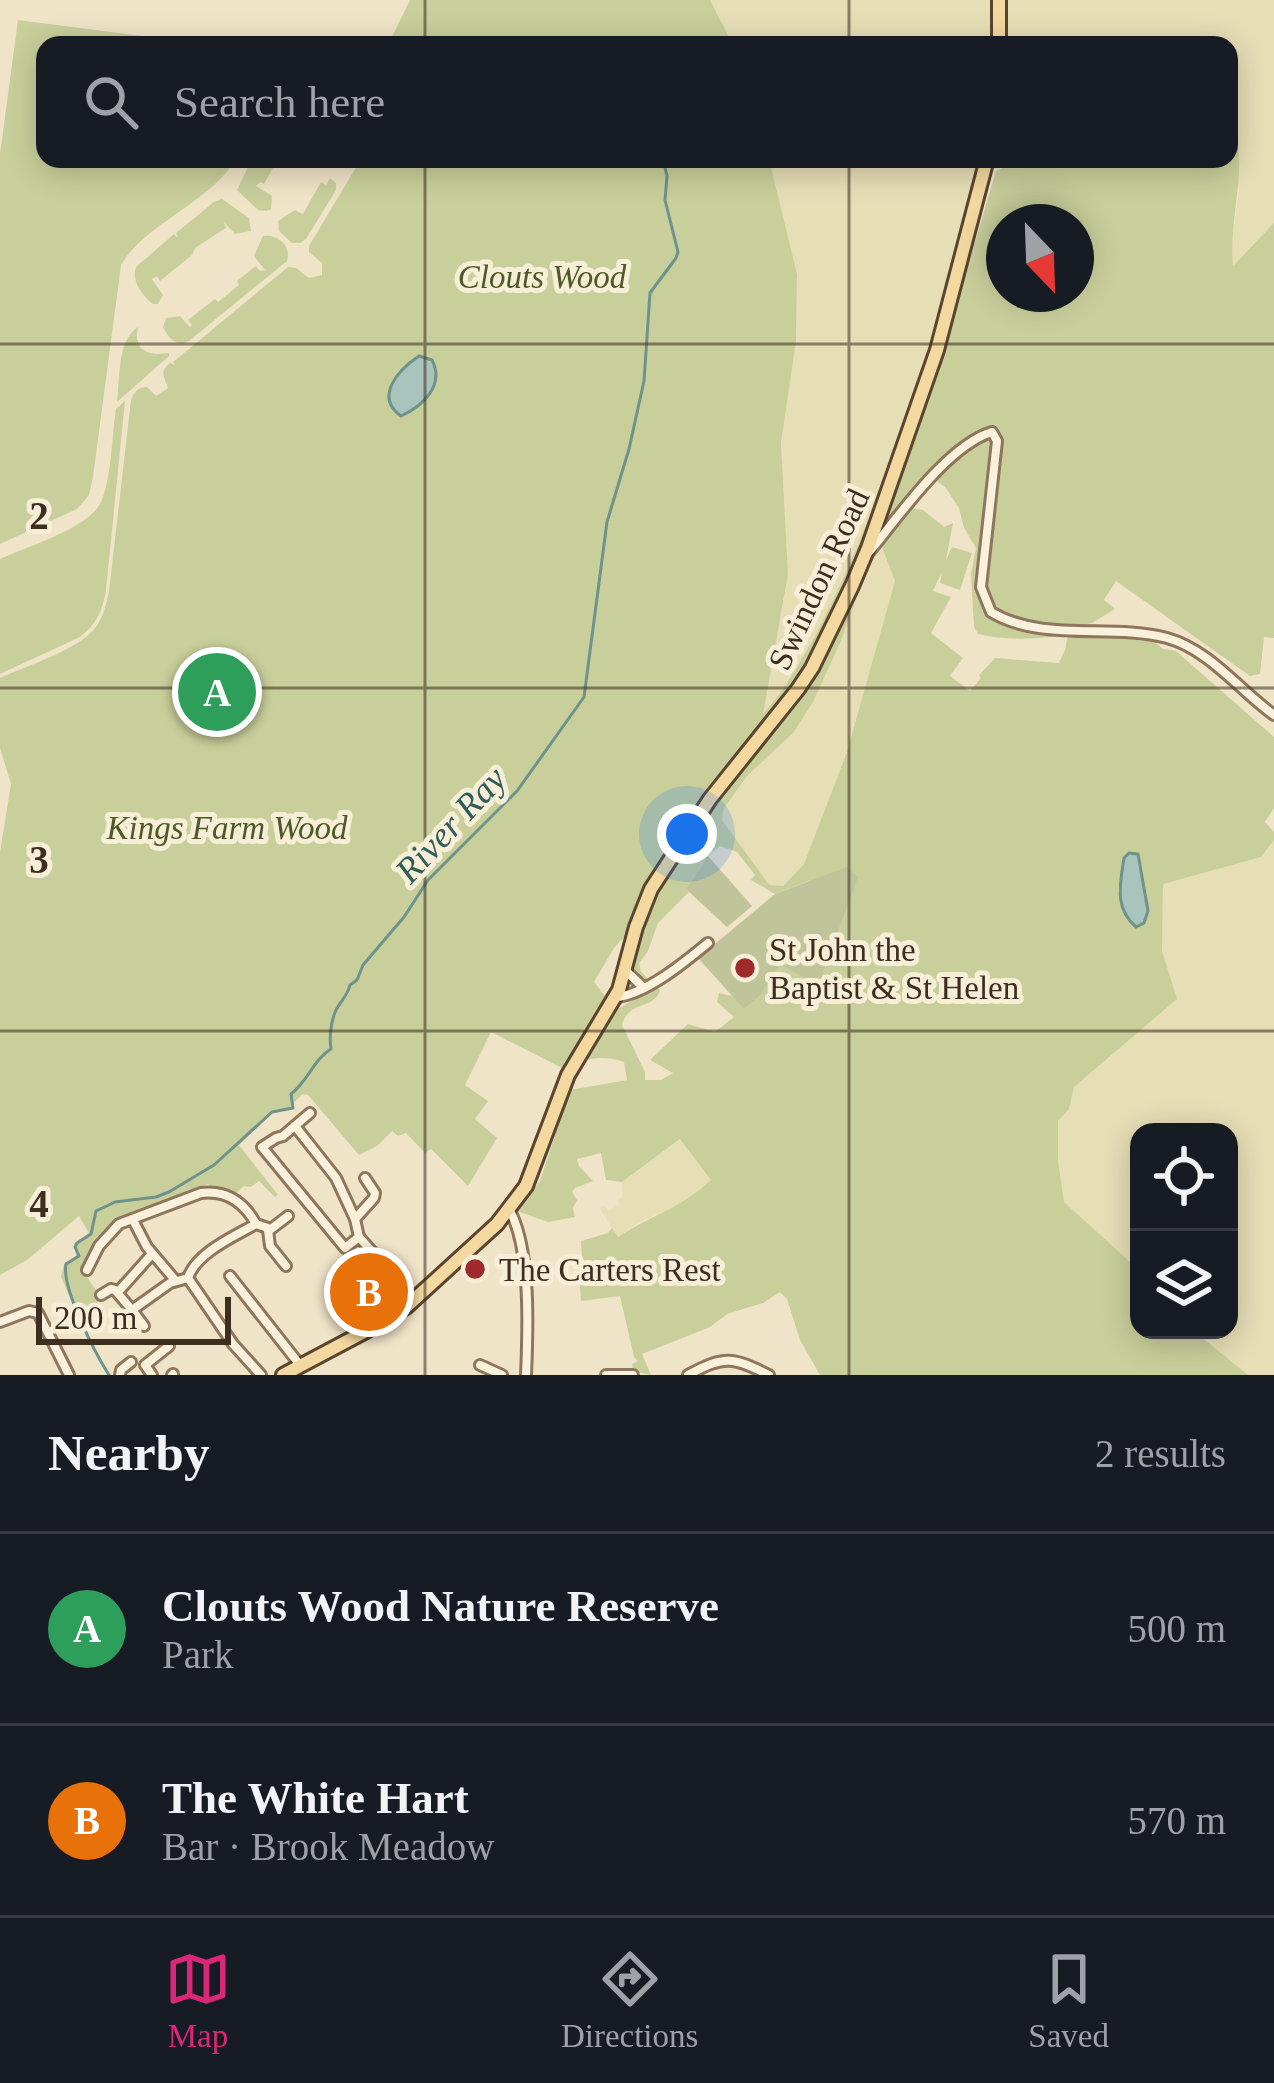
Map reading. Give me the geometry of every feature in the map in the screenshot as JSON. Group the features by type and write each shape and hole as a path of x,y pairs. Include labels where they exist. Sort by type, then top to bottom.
{"main road":[{"path":"999,0 999,36"},
{"name":"Swindon Road","path":"283,1375 415,1300 512,1213 534,1169 573,1064 621,983 644,903 662,869 812,668 884,522 937,350 985,168"}],"street":[{"path":"884,522 965,448 992,432 997,442 981,587 991,612 1031,626 1146,634 1179,642 1214,664 1274,715"},
{"path":"644,988 621,983 625,997 644,988 708,943"},
{"path":"310,1112 262,1148 345,1248 359,1237"},
{"path":"295,1126 336,1178 359,1237 415,1300"},
{"path":"355,1219 374,1198 365,1178"},
{"path":"87,1270 94,1253 119,1224 210,1191 236,1200 256,1224 268,1230"},
{"path":"512,1213 526,1298 526,1375"},
{"path":"268,1230 288,1216"},
{"path":"133,1220 152,1254 175,1280"},
{"path":"188,1279 195,1264 256,1224"},
{"path":"268,1230 270,1246 286,1267"},
{"path":"118,1292 152,1254"},
{"path":"230,1276 300,1365"},
{"path":"132,1310 175,1280 188,1279"},
{"path":"188,1279 261,1375"},
{"path":"101,1295 111,1289 118,1292 144,1326"},
{"path":"0,1322 27,1311 38,1313 70,1375"},
{"path":"152,1375 145,1365 169,1346"},
{"path":"688,1375 715,1361 732,1359 769,1375"},
{"path":"120,1375 131,1362"},
{"path":"480,1365 502,1375"},
{"path":"606,1375 632,1375"}],"shaded area":[{"path":"710,0 992,0 991,36 728,36"},
{"path":"1004,0 1274,0 1274,223 1232,267 1239,194 1238,36 1004,36"},
{"path":"771,168 977,168 941,323 874,508 838,593 791,679 762,717 788,574 781,443 796,341 797,274"},
{"path":"882,546 895,581 847,752 804,864 775,894 722,820 724,808 747,776 793,733 840,643 870,562"},
{"path":"1274,840 1274,1375 1248,1375 1204,1339 1238,1339 1238,1123 1130,1123 1130,1262 1064,1202 1058,1121 1069,1109 1074,1087 1177,999 1162,951 1163,883 1261,857"},
{"path":"681,1139 712,1180 683,1204 617,1237 600,1208 604,1205 608,1211 619,1205 622,1182"}],"green space":[{"path":"410,0 710,0 728,36 392,36"},
{"path":"18,20 142,36 36,36 36,168 229,168 211,188 145,238 121,265 89,495 77,509 0,544 0,154"},
{"path":"1238,142 1239,168 1233,266 1274,223 1274,638 1264,637 1260,674 1250,676 1116,581 1104,600 1115,609 1073,628 1146,634 1163,649 1176,651 1274,737 1274,808 1265,822 1274,840 1261,857 1163,884 1162,951 1177,999 1074,1087 1069,1109 1058,1121 1064,1202 1130,1262 1130,1339 1204,1339 1248,1375 820,1375 780,1292 642,1354 651,1375 633,1371 632,1364 638,1361 620,1296 581,1301 581,1241 612,1228 618,1237 689,1198 711,1180 680,1139 622,1182 606,1180 601,1153 577,1159 593,1181 572,1192 577,1200 575,1217 548,1222 517,1211 540,1181 570,1090 627,1080 624,1062 582,1061 611,1013 645,993 629,966 625,936 594,982 609,1001 566,1070 491,1032 465,1085 488,1101 475,1119 497,1138 468,1186 431,1149 425,1153 406,1133 398,1136 392,1131 359,1155 303,1094 293,1109 273,1112 239,1145 278,1195 259,1181 237,1192 217,1191 208,1184 172,1202 167,1196 170,1203 122,1219 110,1229 83,1271 102,1299 95,1304 101,1312 82,1325 61,1277 64,1264 76,1256 74,1244 89,1233 79,1216 27,1260 0,1275 0,852 11,784 0,748 0,678 77,643 101,619 109,591 135,392 147,387 156,396 168,388 163,375 166,366 175,365 288,267 309,278 322,275 322,263 309,252 309,246 356,168 771,168 797,274 796,341 781,443 788,574 763,714 791,677 829,608 867,524 910,408 864,551 809,666 745,744 650,881 818,672 872,544 888,523 882,516 929,398 986,205 986,312 1094,312 1094,204 986,204 996,171 1002,168 1238,168","holes":["927,474 945,487 976,548 971,574 978,634 1037,638 1069,629 1059,663 995,658 970,691 950,676 963,658 931,633 951,597 933,591 942,572 940,583 960,590 972,553 952,547 946,560 953,523 944,527 923,510 911,508 924,492 914,489","882,547 895,581 847,752 804,864 783,886 769,885 722,820 724,808 747,776 793,733 813,702 870,562","720,846 737,852 755,875 751,880 775,894 811,880 741,998 719,993 717,1002 734,1017 715,1032 688,1024 650,1060 673,1073 661,1080 645,1080 622,1025 630,1012 653,1000 660,990 641,972 639,963 658,923 689,892 686,889 708,856","1138,854 1148,911 1118,892 1124,858"]},
{"path":"248,168 273,168 264,184 256,186 272,196 271,209 258,210 237,190"},
{"path":"330,178 336,190 306,239 292,243 279,231 278,221 295,210 303,214 321,182 326,185"},
{"path":"222,199 249,218 251,231 235,234 224,222 226,228 195,248 160,281 157,276 152,279 163,295 153,304 138,287 136,267"},
{"path":"263,236 282,242 287,261 189,341 173,341 163,327 166,318 180,316 190,327 188,320 215,299 218,302 256,266 265,270 254,256"},
{"path":"138,327 140,347 169,356 117,402 123,350"},
{"path":"125,401 101,610 80,637 0,674 0,559 69,529 93,513 104,495 116,409"},
{"path":"708,856 752,906 727,927 686,889"},
{"path":"847,867 858,877 818,985 780,964 744,1009 698,958 775,894"}],"water":[{"path":"419,356 432,360 434,386 417,407 401,416 389,401 389,392 397,376"},
{"path":"1138,854 1148,911 1144,923 1136,927 1124,912 1120,895 1124,858"}],"waterway":[{"name":"River Ray","path":"109,1375 80,1320 66,1274 66,1264 79,1256 77,1243 91,1234 96,1211 115,1202 169,1192 214,1165 272,1112 293,1108 291,1094 331,1049 334,1014 363,965 428,880 517,791 584,697 607,522 644,381 650,293 678,252 665,200 665,168"}],"place":[{"name":"Clouts Wood Nature Reserve","path":"217,692"},
{"name":"St John the Baptist & St Helen","path":"745,968"},
{"name":"The Carters Rest","path":"475,1269"},
{"name":"The White Hart","path":"369,1292"}],"park label":[{"name":"Clouts Wood","path":"542,276"},
{"name":"Kings Farm Wood","path":"227,827"}]}
